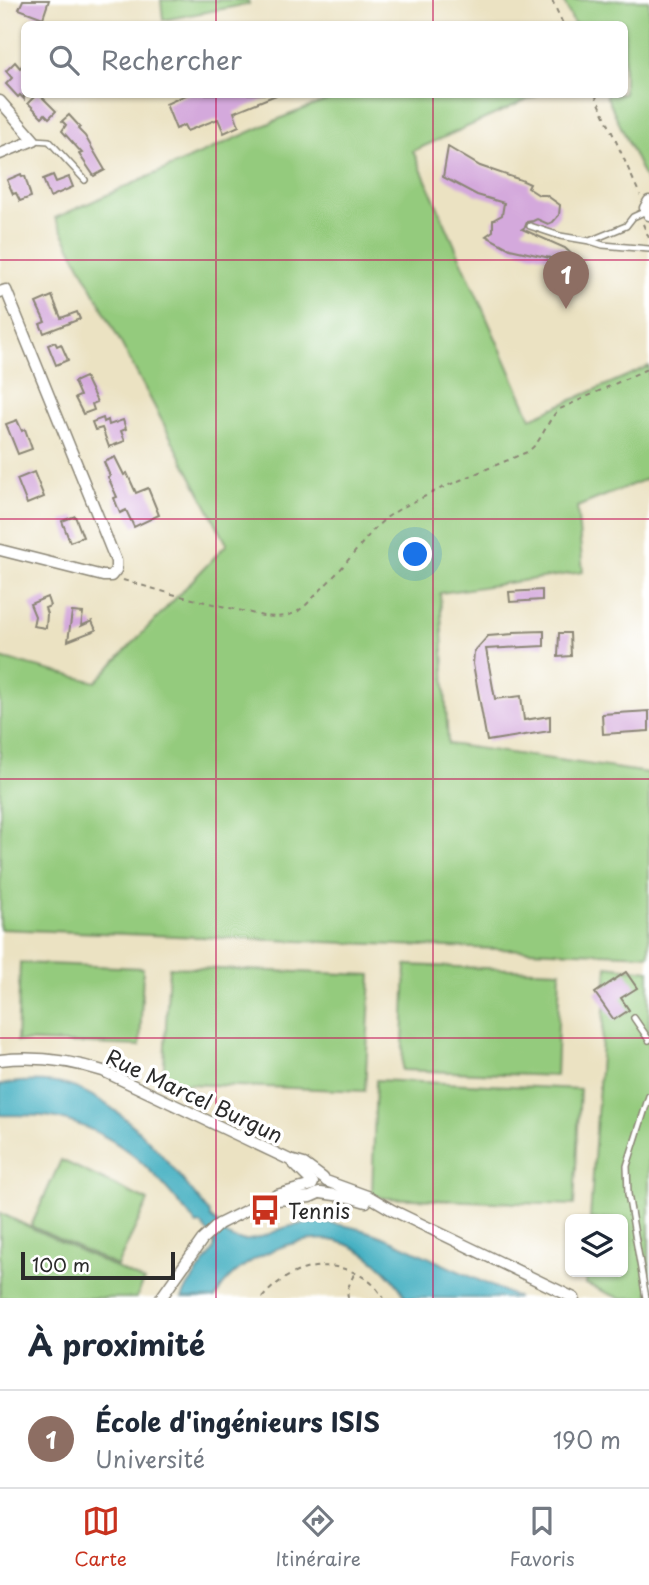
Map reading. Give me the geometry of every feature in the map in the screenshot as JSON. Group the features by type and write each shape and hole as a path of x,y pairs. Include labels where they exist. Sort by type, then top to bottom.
{"street":[{"path":"0,101 34,140 0,154"},
{"path":"0,550 103,576 114,574 116,561 3,291"},
{"name":"Rue Marcel Burgun","path":"0,1060 50,1059 103,1071 290,1160 319,1185"},
{"path":"161,1298 202,1240 219,1224 267,1201 310,1197 319,1185 370,1197 574,1298"}],"lane":[{"path":"34,140 49,141 85,180"},
{"path":"590,241 626,226 633,217 648,208"},
{"path":"530,226 560,236 603,245 649,249"},
{"path":"634,1018 649,1040"},
{"path":"646,1298 628,1195 627,1166 649,1096"}],"path":[{"path":"552,0 562,21"},
{"path":"596,98 648,208"},
{"path":"114,574 126,582 231,609 269,617 292,614 315,597 386,517 418,499 527,452 535,447 560,409 649,368"},
{"path":"262,1298 272,1286 288,1275 311,1267 332,1266 371,1282 384,1298"},
{"path":"348,1298 347,1290 355,1274"}],"green space":[{"path":"161,0 248,0 249,4 163,20"},
{"path":"563,0 649,0 649,187 607,98 628,98 628,21 573,21"},
{"path":"333,98 531,98 413,151 531,418 649,366 649,478 577,507 583,572 440,593 448,744 649,773 649,955 0,929 0,658 96,682 227,544 55,218 286,116"},
{"path":"20,963 143,968 140,1046 17,1041"},
{"path":"406,965 560,971 556,1076 402,1070"},
{"path":"607,966 649,971 649,1298 619,1298 586,1284 587,1277 628,1277 628,1214 590,1214"},
{"path":"169,967 371,975 365,1091 163,1083"},
{"path":"376,1080 580,1089 574,1205 383,1198 372,1194"},
{"path":"61,1160 148,1201 117,1266 31,1226"},
{"path":"0,1213 144,1281 136,1298 0,1298"}],"water":[{"path":"18,1082 66,1085 109,1106 164,1157 210,1217 231,1238 254,1239 308,1223 347,1226 392,1241 518,1298 406,1298 393,1279 367,1255 346,1244 322,1240 291,1244 260,1256 234,1274 215,1298 182,1298 213,1251 214,1243 209,1233 201,1224 197,1225 140,1161 106,1137 56,1118 0,1115 0,1085"}],"building":[{"path":"23,0 49,0 43,18 19,9"},
{"path":"15,62 21,67 21,96 18,97 6,84 12,78 6,71"},
{"path":"33,98 43,98 56,111 49,118 45,114 42,117 28,103"},
{"path":"179,98 269,98 234,112 239,126 224,133 218,119 187,131 184,125 176,129 166,104"},
{"path":"69,115 80,127 78,129 105,170 94,176 79,154 82,153 62,131 66,125 62,121"},
{"path":"448,147 480,166 530,184 528,188 539,195 546,195 560,205 559,215 553,222 548,224 537,219 527,222 522,229 565,248 579,261 585,273 577,279 568,269 550,258 510,249 486,236 493,231 493,220 502,215 504,203 477,195 443,177"},
{"path":"21,174 22,177 25,176 31,197 20,201 16,193 13,194 7,180"},
{"path":"53,175 56,182 69,177 73,187 50,197 43,179"},
{"path":"52,296 61,318 77,312 80,319 44,333 40,324 45,322 36,303"},
{"path":"55,342 57,346 61,344 68,360 56,365 48,345"},
{"path":"85,377 97,402 92,404 94,410 83,414 75,398 80,396 74,382"},
{"path":"103,418 104,422 108,420 109,425 123,420 126,429 121,431 125,441 109,447 102,428 95,430 92,422"},
{"path":"17,420 22,431 25,429 32,449 18,454 6,424"},
{"path":"115,457 124,475 127,473 136,493 148,488 159,515 134,527 126,510 120,513 104,462"},
{"path":"34,472 44,497 27,504 17,479"},
{"path":"75,516 83,537 70,542 62,521"},
{"path":"542,590 542,600 510,602 509,592"},
{"path":"47,597 50,606 45,608 46,628 33,626 35,616 30,604"},
{"path":"72,612 83,613 81,626 92,621 96,630 68,641"},
{"path":"544,631 544,646 486,649 495,699 521,696 524,720 550,716 550,731 487,741 473,664 474,652 488,636"},
{"path":"559,633 570,633 571,656 558,657"},
{"path":"649,711 649,731 603,734 602,714"},
{"path":"626,972 637,988 621,998 629,1010 614,1020 595,993"}],"place":[{"name":"École d'ingénieurs ISIS","path":"566,309"},
{"name":"Tennis","path":"265,1210"}]}
